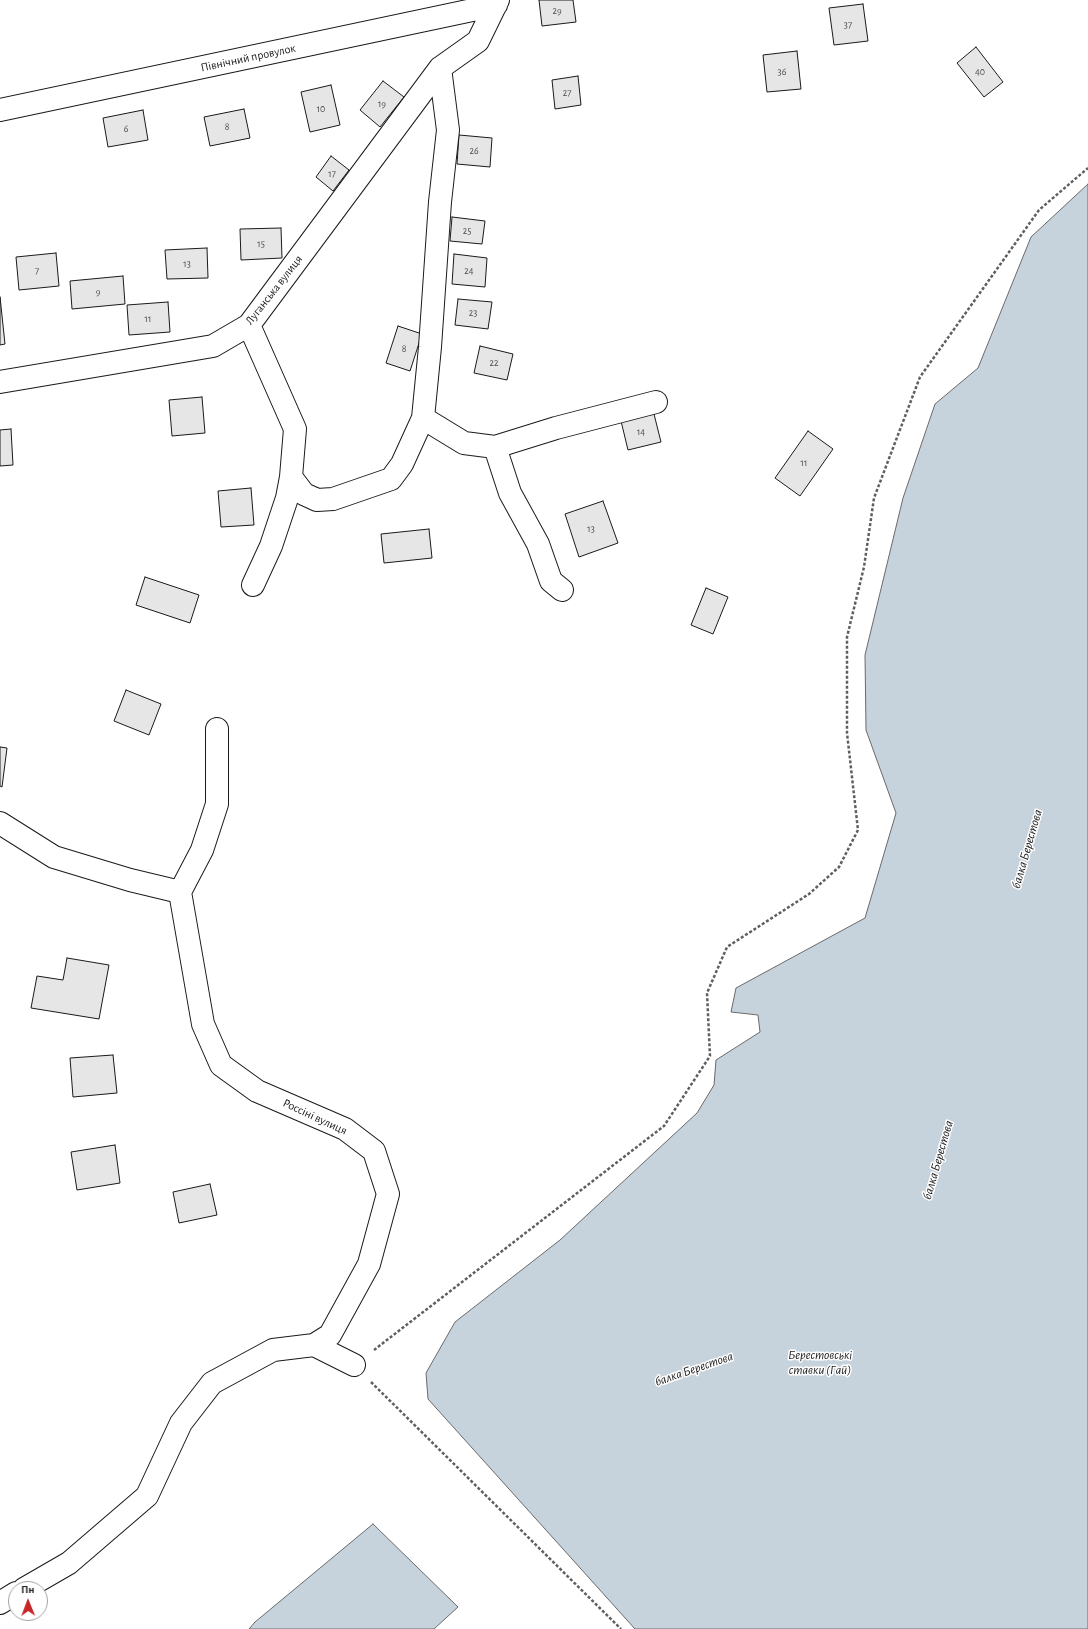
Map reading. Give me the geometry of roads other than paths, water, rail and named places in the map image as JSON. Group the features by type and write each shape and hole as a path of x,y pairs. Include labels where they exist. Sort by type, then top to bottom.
{"street":[{"name":"Луганська вулиця","path":"0,382 213,346 249,325 440,68 478,41 497,3"},
{"name":"Північний провулок","path":"0,110 497,3"},
{"path":"291,477 304,494 317,500 333,499 391,478 402,464 423,418 430,347 440,202 448,130 440,68"},
{"path":"249,325 295,429 291,477 287,498 271,546 253,586"},
{"path":"423,418 464,443 495,448 556,428 656,402"},
{"path":"495,448 510,493 538,544 551,581 562,590"},
{"path":"0,823 54,857 130,880 180,892 202,850 217,804 218,729"},
{"name":"Россіні вулиця","path":"180,892 203,1024 220,1065 257,1091 345,1129 374,1151 388,1194 369,1264 330,1335 314,1345"},
{"path":"38,1581 69,1563 147,1496 181,1423 212,1383 273,1350 314,1345 354,1365"}],"water":[{"name":"Берестовські ставки (Гай)","path":"1088,184 1088,1629 635,1629 428,1399 426,1373 455,1322 560,1240 697,1113 714,1085 716,1060 760,1032 758,1015 731,1012 736,988 865,918 896,813 866,730 865,655 903,498 935,404 978,368 1031,237"},
{"path":"373,1524 458,1607 434,1629 249,1629 255,1622"}],"water label":[{"name":"балка Берестова","path":"1027,849"},
{"name":"балка Берестова","path":"938,1160"},
{"name":"балка Берестова","path":"694,1369"}]}
